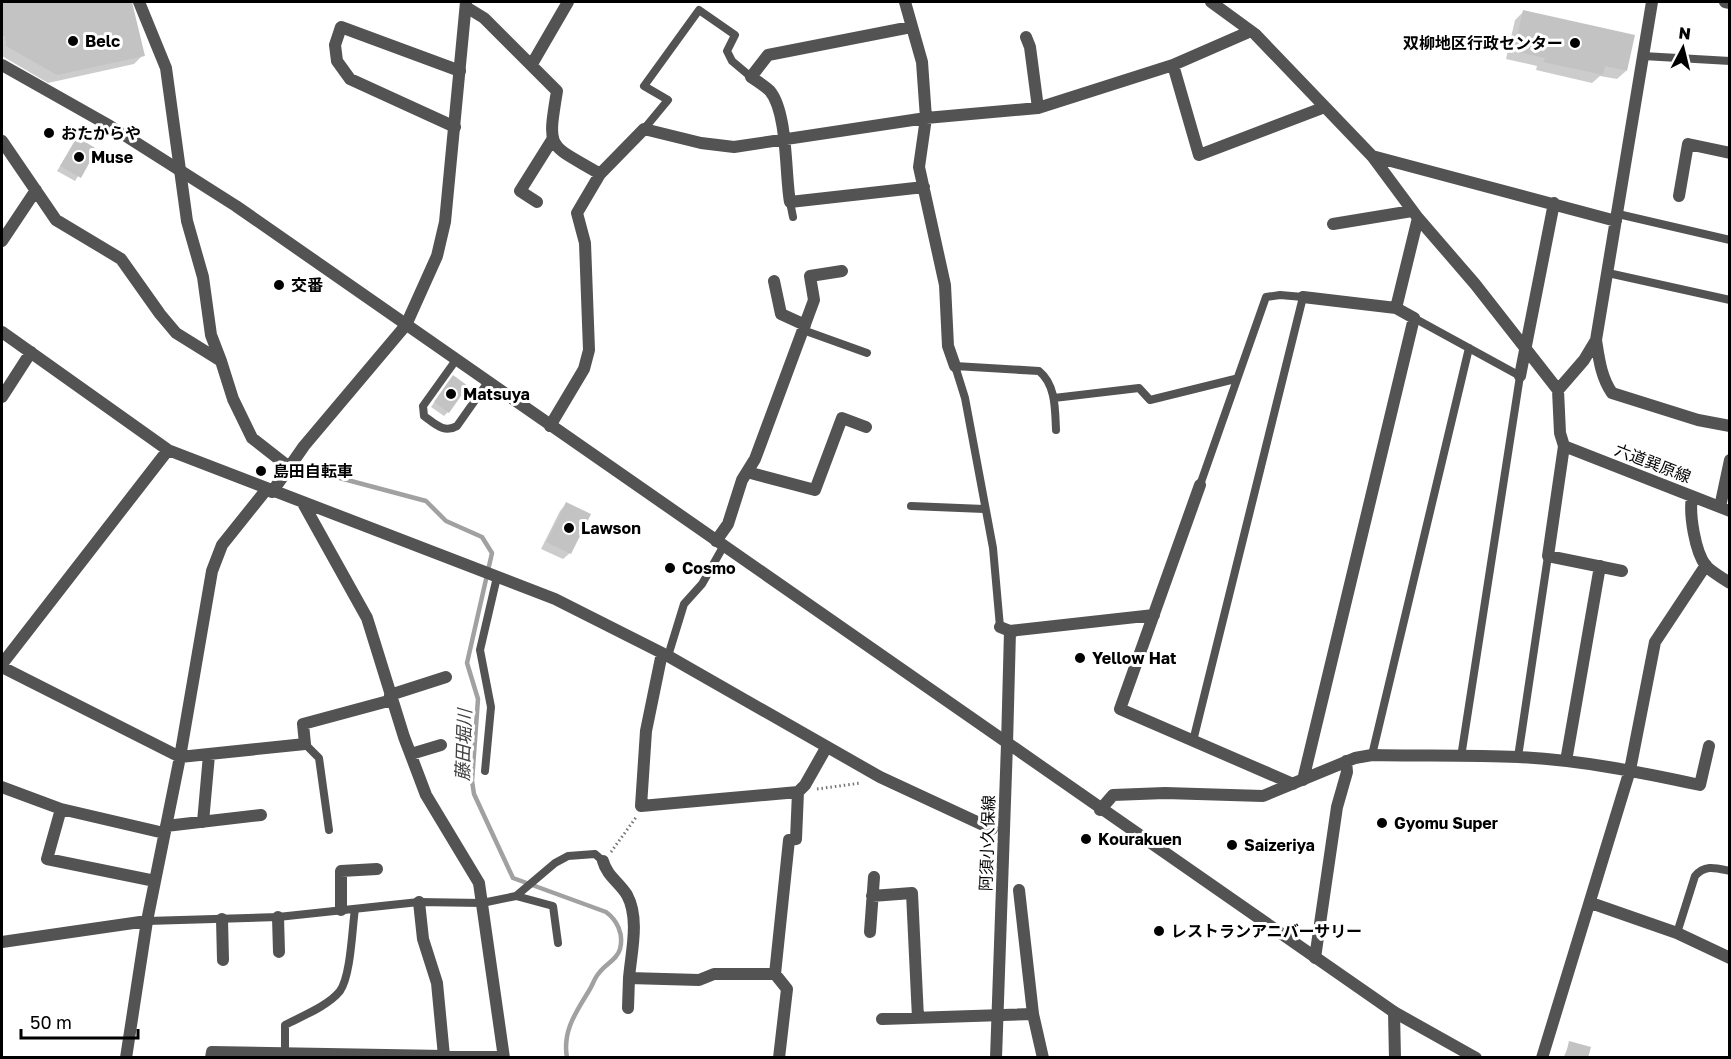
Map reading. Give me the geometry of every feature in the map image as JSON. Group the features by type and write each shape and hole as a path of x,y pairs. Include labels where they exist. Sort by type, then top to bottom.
{"street":[{"path":"139,2 166,68 187,221 203,277 211,335 233,399 252,438 289,467"},
{"path":"532,64 568,2"},
{"path":"905,2 922,62 926,118 920,167 945,285 948,345 955,366"},
{"path":"1211,2 1251,31 1372,156 1415,214 1475,284 1558,390 1558,421 1564,446 1548,555 1622,571"},
{"path":"1558,390 1584,360 1596,340 1652,2"},
{"path":"1725,2 1730,3"},
{"path":"466,4 484,18 558,91 552,140 520,191 537,202"},
{"path":"126,1058 147,921 180,757 212,571 222,545 406,325 437,256 449,193 466,4"},
{"path":"455,127 350,79 337,60 335,45 341,27 460,71"},
{"path":"911,27 768,55 751,76 771,92 785,141 790,202 924,187"},
{"path":"550,426 584,369 589,350 585,243 578,213 600,174 644,129 701,143 734,147 926,118 1038,108 1173,65 1251,31"},
{"path":"1026,37 1038,108"},
{"path":"2,65 179,168 1315,958 1394,1012 1476,1058"},
{"path":"1173,65 1199,155 1325,107"},
{"path":"552,140 556,148 600,174"},
{"path":"2,141 56,220 121,259 176,333 221,361"},
{"path":"1679,196 1688,144 1730,153"},
{"path":"1372,156 1617,218"},
{"path":"2,241 36,190"},
{"path":"1520,376 1554,203"},
{"path":"1333,224 1415,214"},
{"path":"1396,308 1415,214"},
{"path":"720,544 742,480 755,459 814,300 810,276 842,271"},
{"path":"774,281 782,314 804,327"},
{"path":"1298,782 1414,318 1396,308 1303,297"},
{"path":"2,332 168,450 304,505 555,599 665,655 880,777 992,829"},
{"path":"1596,340 1605,382 1612,393 1698,420 1730,426"},
{"path":"2,397 31,352"},
{"path":"747,472 815,490 842,418 866,427"},
{"name":"六道巽原線","path":"1564,446 1725,509"},
{"path":"168,450 2,665 180,757 305,744 303,724 391,698 446,677"},
{"path":"1725,509 1730,460"},
{"path":"1200,485 1120,709 1192,741 1298,782"},
{"path":"1692,497 1690,506 1694,533 1706,565 1730,583"},
{"path":"211,1058 212,1052 504,1057 479,883 426,795 391,698 367,618 304,505"},
{"path":"1542,1058 1576,940 1592,903 1630,770 1655,642 1706,565"},
{"path":"1566,761 1600,566"},
{"path":"1006,629 1154,615"},
{"name":"阿須小久保線","path":"996,1058 1007,744 1006,629"},
{"path":"665,655 646,731 641,806 798,792 805,785 826,748"},
{"path":"411,754 441,745"},
{"path":"1100,810 1113,795 1165,793 1256,797 1346,761 1372,755 1518,757 1566,761 1630,770 1700,785 1709,746"},
{"path":"203,822 209,755"},
{"path":"1315,958 1337,807 1347,772 1346,761"},
{"path":"2,787 61,808 165,829 261,815"},
{"path":"778,1058 787,989 775,974 789,840 796,839 798,792"},
{"path":"61,808 47,859 155,881"},
{"path":"603,861 606,872 627,895 634,920 628,1008"},
{"path":"340,910 341,871 377,869"},
{"path":"870,932 874,877"},
{"path":"1019,890 1033,1014 1042,1058"},
{"path":"872,896 912,893 918,1018"},
{"path":"419,902 423,939 437,983 444,1056"},
{"path":"1592,903 1677,933 1730,958"},
{"path":"278,917 279,952"},
{"path":"222,919 223,960"},
{"path":"2,942 147,921"},
{"path":"629,978 699,980 714,974 775,974"},
{"path":"1394,1012 1395,1058"},
{"path":"882,1019 1033,1014"}],"lane":[{"path":"644,129 668,100 644,86 699,10 735,35 727,51 732,61 751,76"},
{"path":"1643,56 1730,61"},
{"path":"790,202 792,217"},
{"path":"1617,218 1730,240"},
{"path":"1608,273 1730,300"},
{"path":"1192,741 1303,297 1280,295 1266,297 1200,485"},
{"path":"1414,318 1520,376 1461,757"},
{"path":"804,327 867,353"},
{"path":"1372,755 1469,348"},
{"path":"456,360 423,405 424,416 442,429 451,430 456,426 488,382"},
{"path":"1006,629 965,398 955,366 1039,371 1048,378 1054,398 1056,430"},
{"path":"1054,398 1139,388 1150,400 1235,380"},
{"path":"911,506 984,508"},
{"path":"665,655 684,604 702,584 720,544"},
{"path":"1518,757 1548,555"},
{"path":"485,771 490,707 480,650 491,575"},
{"path":"305,744 319,758 329,830"},
{"path":"516,896 555,863 568,856 595,855 603,861"},
{"path":"1677,933 1695,876 1700,870 1711,867 1730,871"},
{"path":"147,921 278,917 419,902 482,903 516,896 553,906 558,943"},
{"path":"285,1053 285,1024 311,1012 339,992 345,980 355,909"}],"path":[{"path":"798,792 861,783 880,777"},
{"path":"603,861 634,823 641,806"}],"building":[{"name":"Belc","path":"2,2 132,2 145,56 57,75 6,46 5,36 2,36"},
{"name":"双柳地区行政センター","path":"1523,10 1635,35 1627,71 1605,66 1603,75 1543,62 1545,58 1514,51"},
{"name":"Muse","path":"77,137 97,149 81,178 60,166"},
{"name":"Matsuya","path":"453,375 468,386 449,413 434,402"},
{"name":"Lawson","path":"566,502 591,514 571,554 546,542"},
{"path":"1569,1041 1591,1047 1588,1058 1565,1058"}],"waterway":[{"name":"藤田堀川","path":"306,469 426,501 446,521 482,537 492,553 467,663 478,699 472,781 474,794 513,878 606,912 616,923 621,938 618,953 598,975 572,1021 567,1038 567,1058"}],"place":[{"name":"Belc","path":"73,41"},
{"name":"双柳地区行政センター","path":"1575,43"},
{"name":"おたからや","path":"49,133"},
{"name":"Muse","path":"79,157"},
{"name":"交番","path":"279,285"},
{"name":"Matsuya","path":"451,394"},
{"name":"島田自転車","path":"261,471"},
{"name":"Lawson","path":"569,528"},
{"name":"Cosmo","path":"670,568"},
{"name":"Yellow Hat","path":"1080,658"},
{"name":"Gyomu Super","path":"1382,823"},
{"name":"Kourakuen","path":"1086,839"},
{"name":"Saizeriya","path":"1232,845"},
{"name":"レストランアニバーサリー","path":"1159,931"}]}
